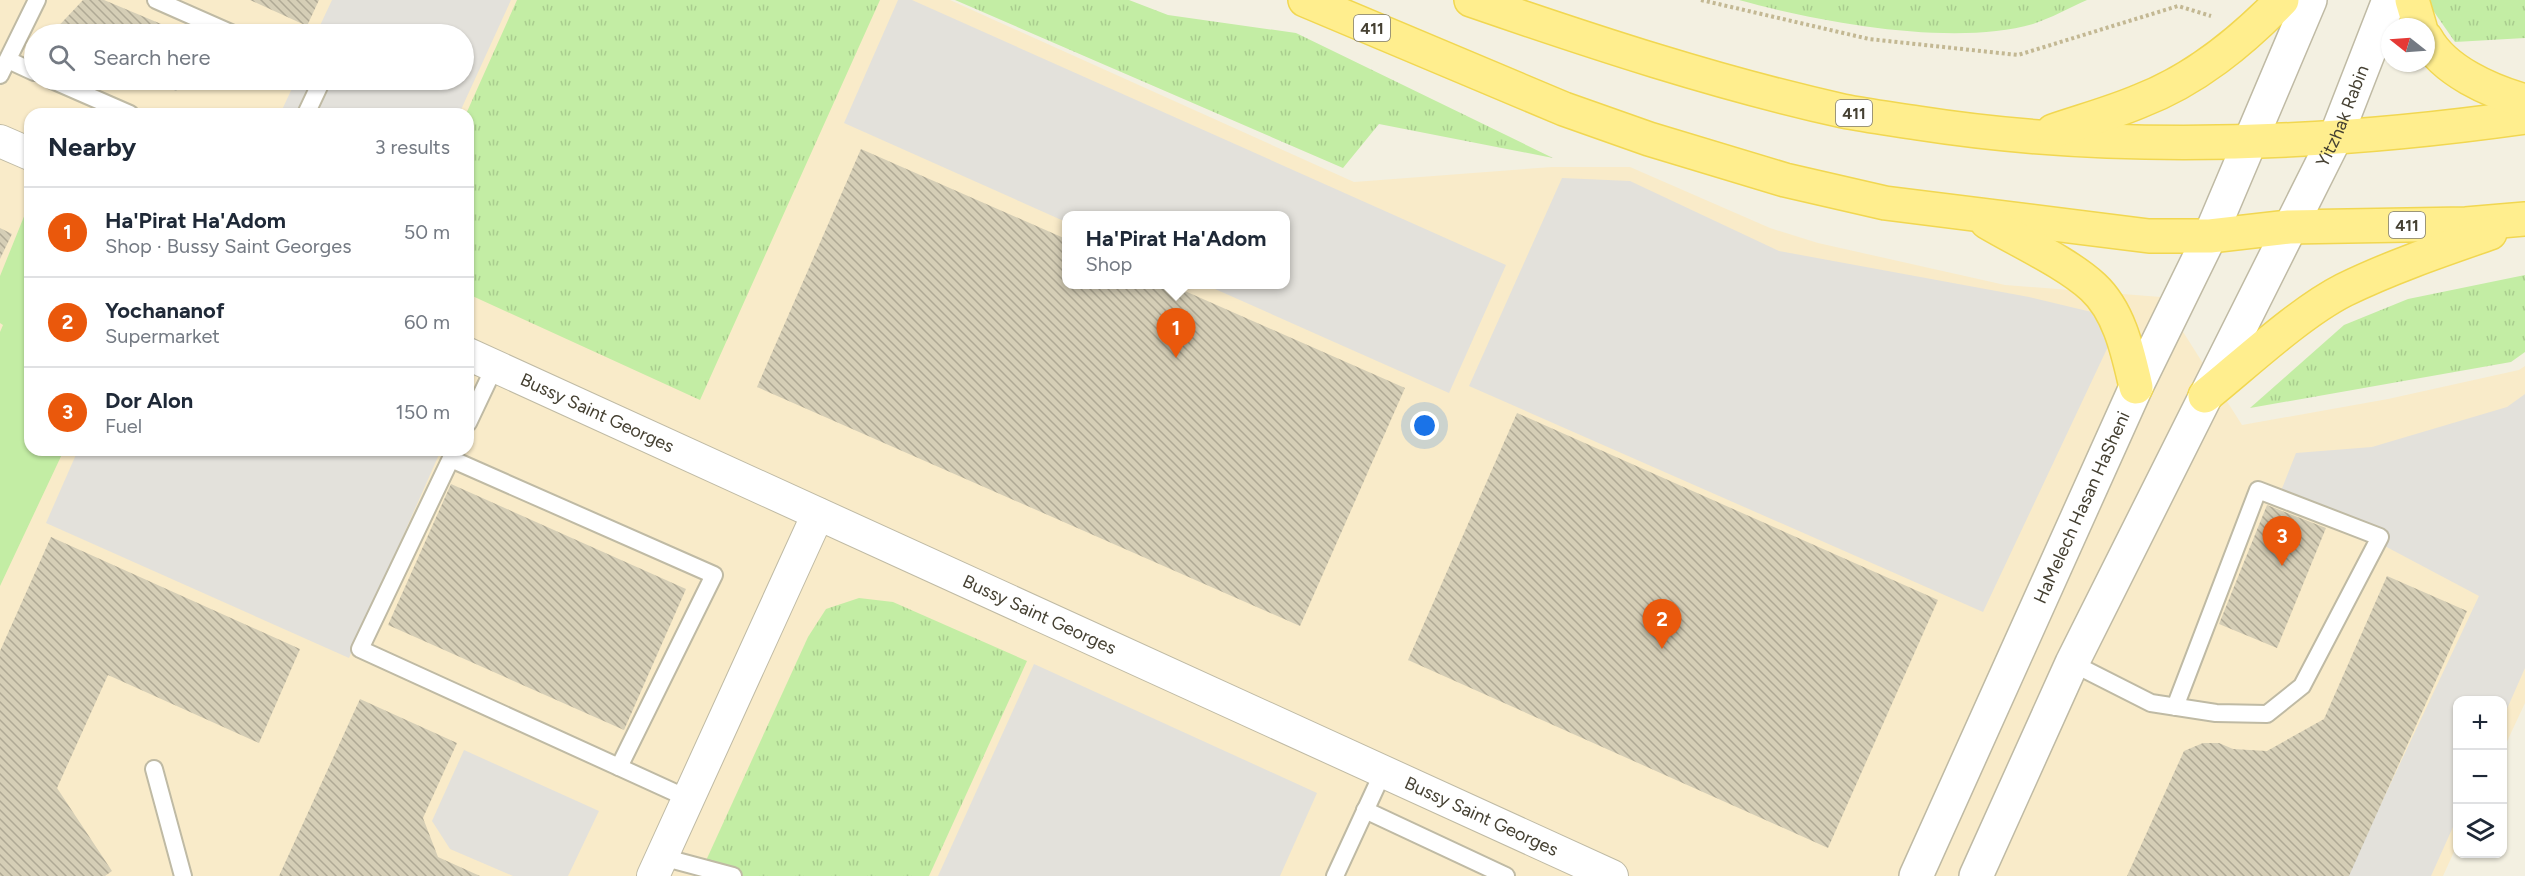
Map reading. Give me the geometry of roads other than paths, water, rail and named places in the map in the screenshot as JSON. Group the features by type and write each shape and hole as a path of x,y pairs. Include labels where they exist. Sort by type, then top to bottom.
{"main road":[{"name":"411","path":"1305,0 1564,109 1649,139 1785,180 1885,203 2149,236 2210,236 2289,227 2466,224 2525,220"},
{"name":"411","path":"1471,0 1658,61 1844,111 1957,129 2037,137 2129,142 2251,141 2336,136 2525,117"},
{"path":"2037,137 2142,101 2182,81 2220,56 2253,30 2282,0"},
{"path":"2412,0 2417,18"},
{"path":"2435,50 2476,82 2525,101"},
{"path":"1975,215 2094,288 2112,313 2126,345 2136,387"},
{"path":"2205,396 2320,305 2344,290 2423,256 2525,220"}],"street":[{"path":"2251,141 2310,0"},
{"name":"Yitzhak Rabin","path":"2289,227 2336,136 2389,0"},
{"path":"0,141 24,151"},
{"name":"HaMelech Hasan HaSheni","path":"1916,876 2136,387 2210,236 2251,141"},
{"path":"1976,876 2072,663 2289,227"},
{"name":"Bussy Saint Georges","path":"481,360 1612,876"},
{"path":"658,867 818,514"}],"lane":[{"path":"25,24 37,0"},
{"path":"156,0 210,24"},
{"path":"0,75 24,27"},
{"path":"8,60 24,67"},
{"path":"75,90 116,108"},
{"path":"309,108 317,90"},
{"path":"474,394 481,360"},
{"path":"452,456 360,649 689,799"},
{"path":"457,456 714,575 620,767"},
{"path":"2072,663 2151,703 2175,707 2216,713 2267,714 2302,686 2380,537 2258,490 2175,707"},
{"path":"154,769 183,876"},
{"path":"1335,876 1383,772"},
{"path":"1365,810 1506,876"},
{"path":"658,867 733,876"}],"place":[{"name":"Ha'Pirat Ha'Adom","path":"1176,358"},
{"name":"Dor Alon","path":"2282,566"},
{"name":"Yochananof","path":"1662,649"}]}
